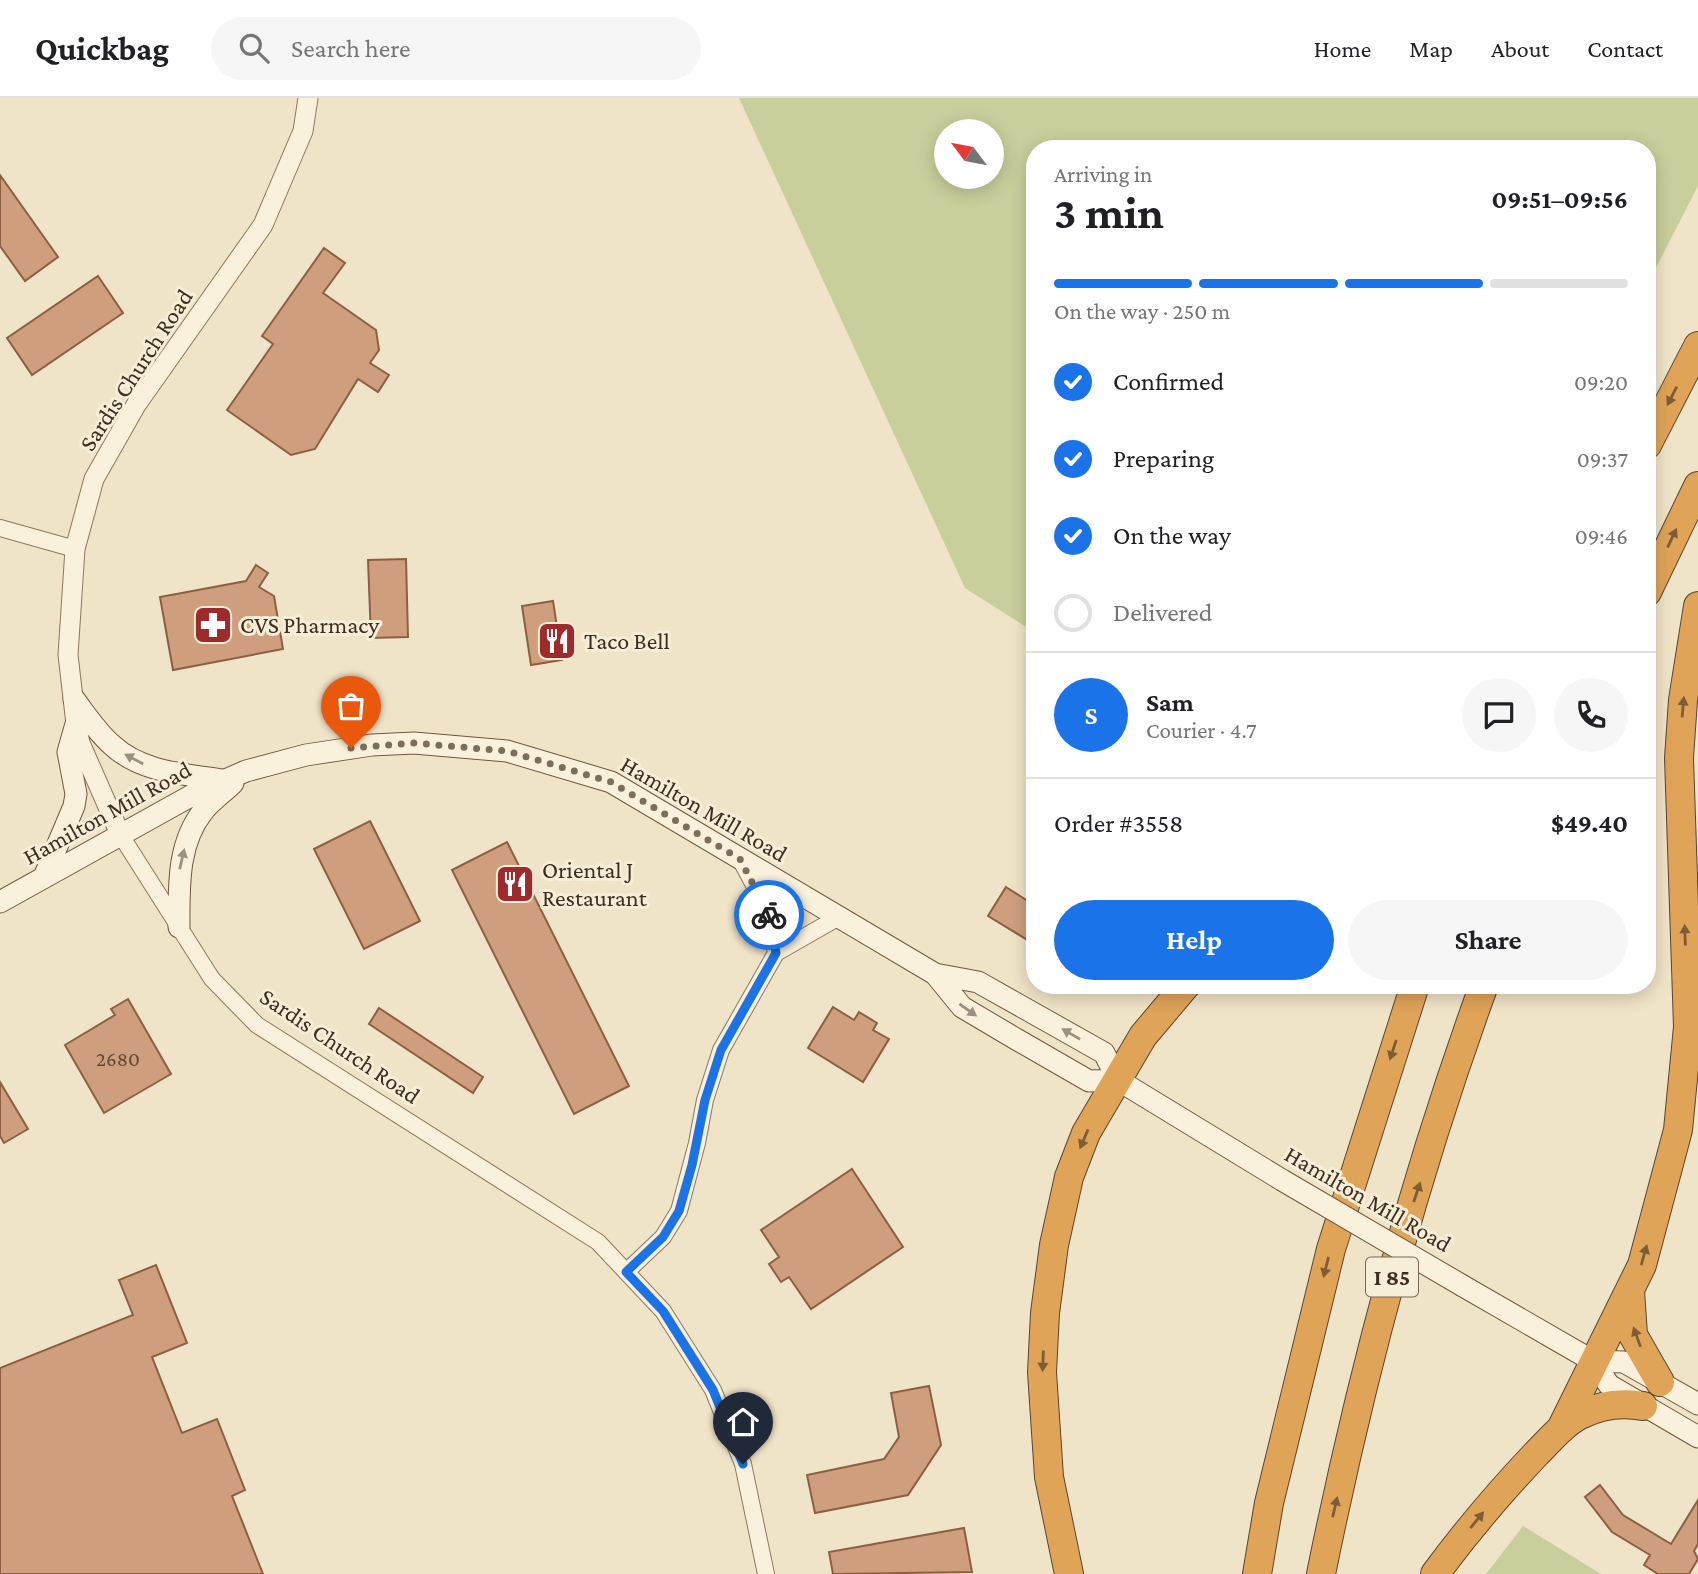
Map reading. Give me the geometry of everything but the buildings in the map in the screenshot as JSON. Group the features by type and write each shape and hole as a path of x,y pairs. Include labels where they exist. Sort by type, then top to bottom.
{"highway":[{"path":"1656,428 1698,346"},
{"path":"1656,573 1698,486"},
{"path":"1561,1429 1642,1265 1678,1130 1688,1027 1679,758 1683,700 1698,606"},
{"path":"1069,1574 1048,1466 1042,1372 1045,1313 1054,1245 1069,1177 1086,1133 1143,1036 1178,994"},
{"name":"I 85","path":"1256,1574 1272,1491 1331,1249 1412,994"},
{"name":"I 85","path":"1321,1574 1369,1363 1409,1216 1481,994"},
{"path":"1630,1288 1633,1335 1660,1382"},
{"path":"1435,1574 1497,1495 1561,1429 1579,1415 1594,1409 1619,1404 1643,1406"}],"main road":[{"path":"74,699 112,746 132,760 157,770 223,780"},
{"path":"44,877 74,806 76,794 68,752 76,724"},
{"name":"Hamilton Mill Road","path":"0,902 120,834 223,780 246,771 306,755 372,745 414,743 507,751 611,782 935,974 962,1007 1016,1039 1089,1081 1118,1080"},
{"path":"179,927 178,876 188,838 204,810 246,771"},
{"name":"Hamilton Mill Road","path":"935,974 978,982 1104,1053 1118,1080 1282,1180 1593,1360 1624,1362 1698,1404"},
{"name":"Hamilton Mill Road","path":"1593,1360 1609,1385 1698,1437"}],"street":[{"name":"Sardis Church Road","path":"308,98 303,131 263,225 136,405 94,479 75,549 68,654 80,743 120,834 212,979 257,1025 598,1242 663,1311 713,1390 743,1464 766,1574"},
{"path":"0,528 75,549"},
{"path":"740,859 768,911 776,953"},
{"path":"626,1272 663,1237 679,1211 705,1100 721,1050 776,953 839,917"}],"green space":[{"path":"739,98 1698,98 1698,186 1656,268 1656,140 1026,140 1026,627 965,588"},
{"path":"1523,1526 1601,1574 1486,1574"}],"way so far":[{"path":"351,748 414,743 507,751 611,782 740,859 769,915"}],"place":[{"name":"CVS Pharmacy","path":"213,625"},
{"name":"Taco Bell","path":"557,641"},
{"name":"Oriental J Restaurant","path":"515,884"}],"route":[{"path":"743,1464 713,1390 663,1311 626,1272 663,1237 679,1211 692,1165 705,1100 721,1050 776,953 769,915"}]}
